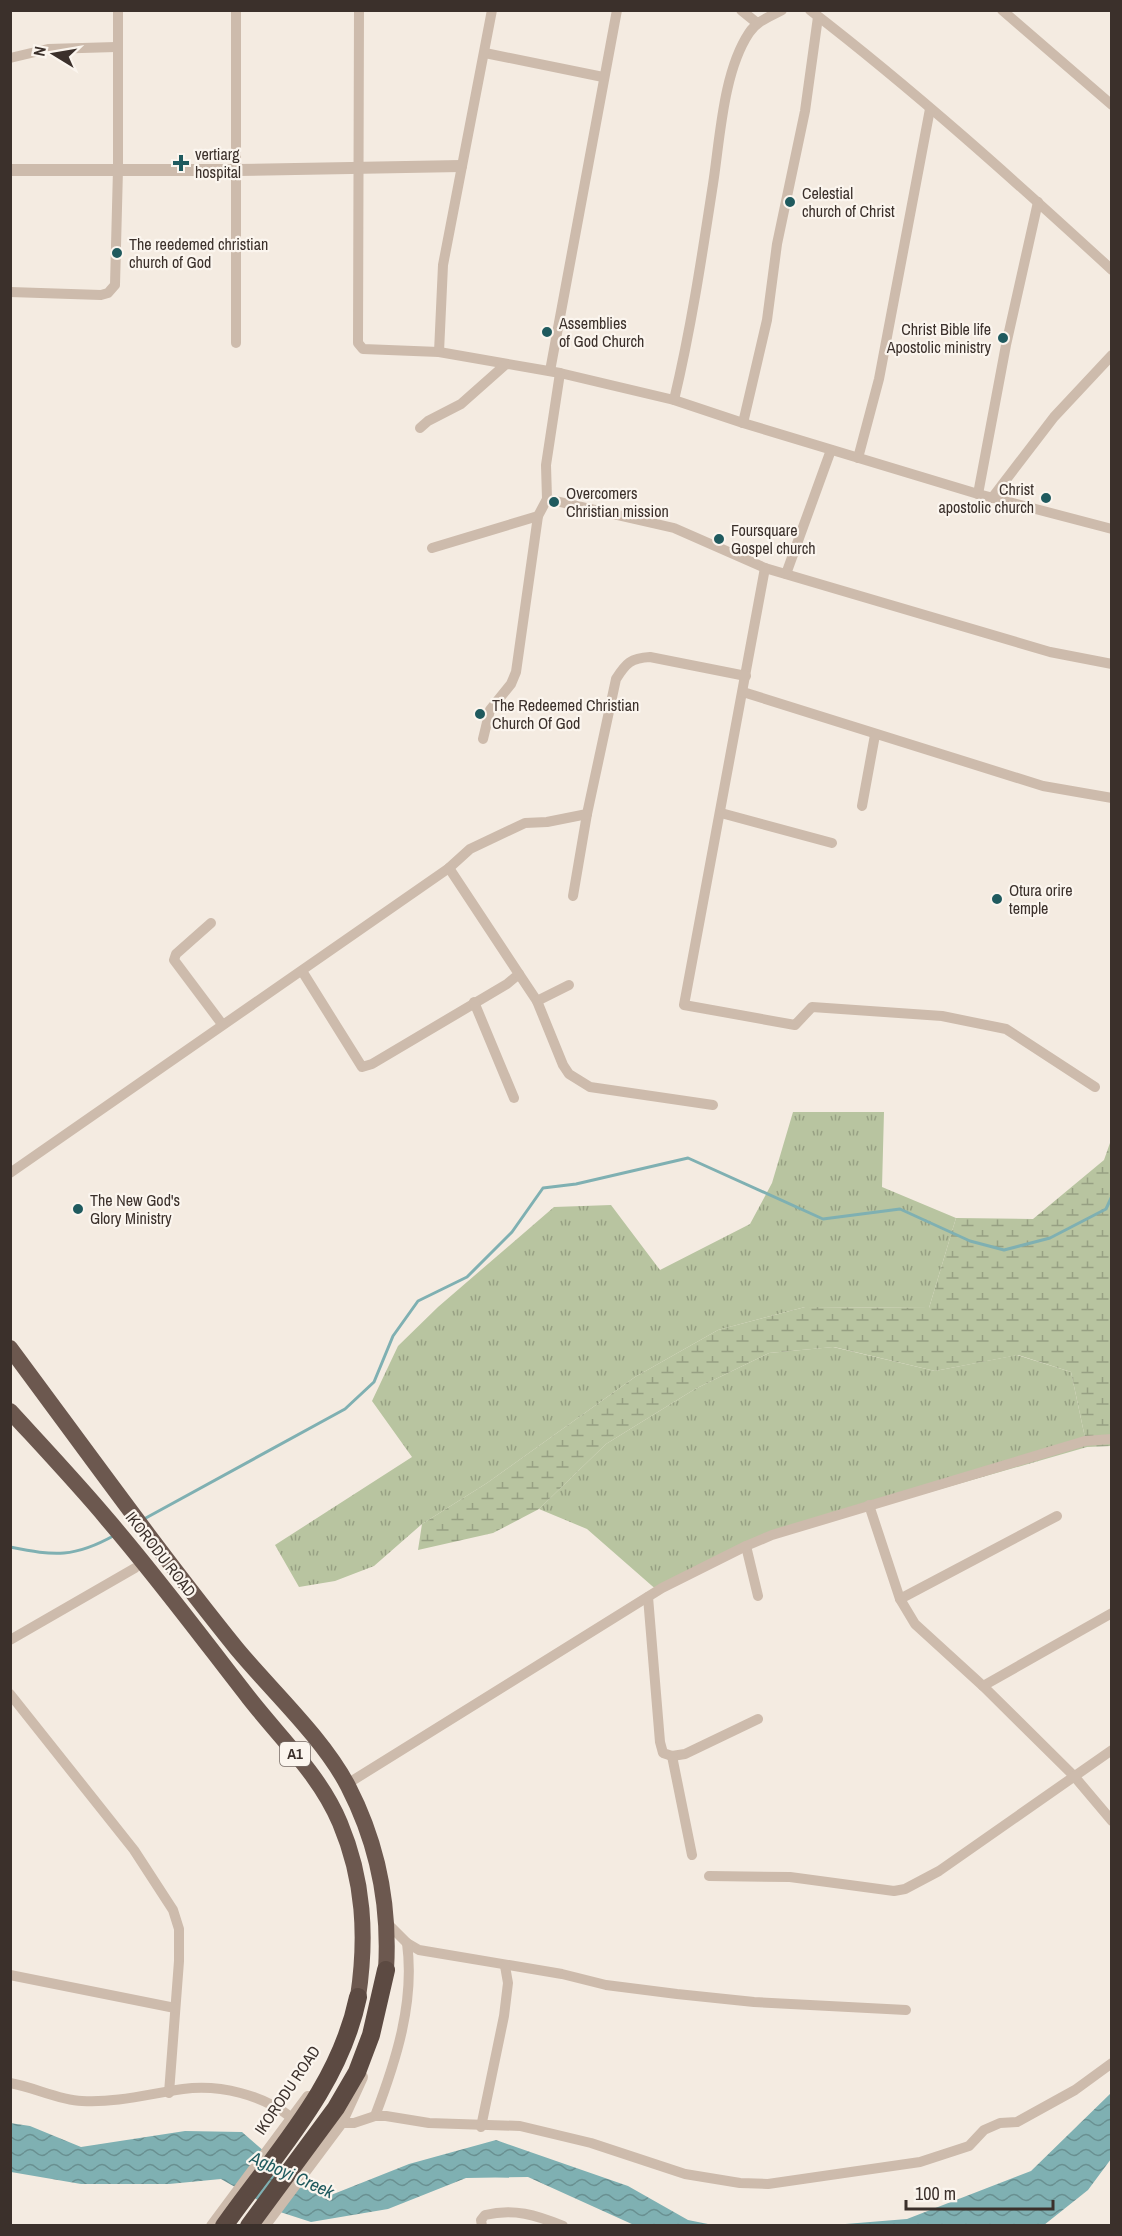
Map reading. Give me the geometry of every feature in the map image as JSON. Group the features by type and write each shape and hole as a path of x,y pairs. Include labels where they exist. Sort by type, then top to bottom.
{"highway":[{"name":"IKORODU ROAD","path":"10,1348 238,1650 296,1716 347,1784 374,1849 380,1870 387,1923 386,1970 371,2035 357,2072 304,2161 255,2224"},
{"name":"IKORODU ROAD","path":"10,1411 315,1777 340,1823 350,1850 364,1926 358,1997 352,2027 321,2093 233,2205 224,2226"},
{"name":"IKORODU ROAD","path":"10,1417 104,1522"}],"street":[{"path":"10,292 101,295 112,290 117,269 116,47 118,10"},
{"path":"236,10 236,343"},
{"path":"359,10 358,343 363,349 440,352 555,372 674,400 978,494 1112,529"},
{"path":"440,352 443,265 492,10"},
{"path":"483,739 490,710 511,684 516,672 538,516 547,499 546,465 555,372 603,77 617,10"},
{"path":"741,10 757,23"},
{"path":"674,400 687,347 733,72 748,35 757,23 782,10"},
{"path":"1002,10 1112,105"},
{"path":"814,14 876,62 1038,202 1112,270"},
{"path":"743,423 767,320 777,244 805,111 814,14"},
{"path":"10,58 48,49 116,47"},
{"path":"484,53 603,77"},
{"path":"858,458 879,379 930,109"},
{"path":"10,170 360,169 461,166"},
{"path":"978,494 1006,345 1038,202"},
{"path":"992,498 1054,417 1112,355"},
{"path":"420,428 428,421 461,404 505,365"},
{"path":"786,574 831,450"},
{"path":"547,499 674,528 765,568 1050,652 1112,664"},
{"path":"432,548 538,516"},
{"path":"765,568 684,1005 795,1025 812,1007 942,1016 1006,1029 1095,1087"},
{"path":"573,896 587,814 616,679 627,663 635,657 650,657 746,676"},
{"path":"743,692 1043,786 1112,798"},
{"path":"862,806 875,735"},
{"path":"721,813 832,843"},
{"path":"10,1173 449,868 470,849 525,823 547,822 587,814"},
{"path":"449,868 537,1001 563,1065 577,1080 590,1087 713,1105"},
{"path":"211,923 176,954 174,960 222,1024"},
{"path":"302,971 362,1067 372,1064 507,984 519,974"},
{"path":"537,1001 569,985"},
{"path":"474,1002 514,1098"},
{"path":"347,1784 662,1588 772,1534 1085,1441 1112,1439"},
{"path":"869,1505 900,1599 915,1624 983,1686 1074,1776 1112,1821"},
{"path":"900,1599 1056,1516"},
{"path":"746,1546 758,1596"},
{"path":"10,1640 131,1557"},
{"path":"648,1598 660,1742 663,1753 672,1756 685,1754 758,1719"},
{"path":"983,1686 1112,1613"},
{"path":"10,1694 134,1850 173,1910 179,1929 179,1961 169,2093"},
{"path":"709,1876 790,1877 894,1891 905,1889 939,1871 1112,1750"},
{"path":"672,1756 692,1855"},
{"path":"387,1923 406,1943 419,1950 562,1974 606,1985 754,2002 906,2010"},
{"path":"375,2116 391,2074 409,1995 406,1943"},
{"path":"481,2127 504,2016 508,1983 505,1966"},
{"name":"IKORODU ROAD","path":"304,2161 341,2123 354,2097 377,2036 384,2006 386,1970"},
{"path":"10,1975 175,2008"},
{"name":"IKORODU ROAD","path":"280,2144 292,2118 333,2060 358,1997"},
{"path":"341,2123 354,2123 375,2116 481,2127 520,2126 591,2143 685,2174 740,2183 768,2184 920,2162 969,2146 984,2130 1000,2123 1017,2122 1075,2090 1112,2063"},
{"path":"10,2082 81,2101 124,2100 184,2089 237,2091 276,2106 292,2118"},
{"name":"IKORODU ROAD","path":"212,2226 233,2205"},
{"path":"482,2226 481,2220 485,2215 514,2211 530,2212 563,2226"}],"green space":[{"path":"793,1112 884,1112 882,1187 956,1218 929,1308 805,1307 718,1330 635,1377 487,1483 422,1524 374,1566 335,1581 299,1587 275,1545 412,1457 372,1401 398,1346 438,1307 554,1207 611,1205 660,1270 750,1224 772,1183"},
{"path":"1111,1140 1111,1446 1087,1447 1071,1372 1018,1355 935,1371 834,1347 769,1353 695,1389 606,1444 539,1509 493,1533 418,1550 422,1524 487,1483 635,1377 718,1330 805,1307 929,1308 956,1218 1033,1219 1104,1160"},
{"path":"833,1347 935,1371 1017,1355 1071,1372 1087,1447 756,1542 659,1592 587,1529 539,1509 606,1444 695,1389 769,1353"}],"water":[{"path":"1111,2093 1111,2159 1088,2190 1044,2225 833,2225 907,2219 1031,2171"},
{"path":"10,2123 30,2126 81,2147 185,2131 242,2132 312,2193 331,2195 409,2164 496,2140 628,2186 688,2220 713,2225 634,2225 528,2177 466,2178 388,2209 311,2222 277,2211 221,2179 169,2184 81,2184 11,2172"}],"waterway":[{"path":"144,1519 345,1409 374,1382 393,1336 418,1301 467,1277 512,1232 543,1188 576,1184 688,1158 823,1219 900,1209 970,1241 1004,1250 1050,1238 1106,1209 1112,1196"},
{"path":"10,1547 64,1553 88,1548 115,1535"}],"place":[{"name":"vertiarg hospital","path":"181,163"},
{"name":"Celestial church of Christ","path":"790,202"},
{"name":"The reedemed christian church of God","path":"117,253"},
{"name":"Assemblies of God Church","path":"547,332"},
{"name":"Christ Bible life Apostolic ministry","path":"1003,338"},
{"name":"Christ apostolic church","path":"1046,498"},
{"name":"Overcomers Christian mission","path":"554,502"},
{"name":"Foursquare Gospel church","path":"719,539"},
{"name":"The Redeemed Christian Church Of God","path":"480,714"},
{"name":"Otura orire temple","path":"997,899"},
{"name":"The New God's Glory Ministry","path":"78,1209"}],"water label":[{"name":"Agboyi Creek","path":"292,2175"}]}
